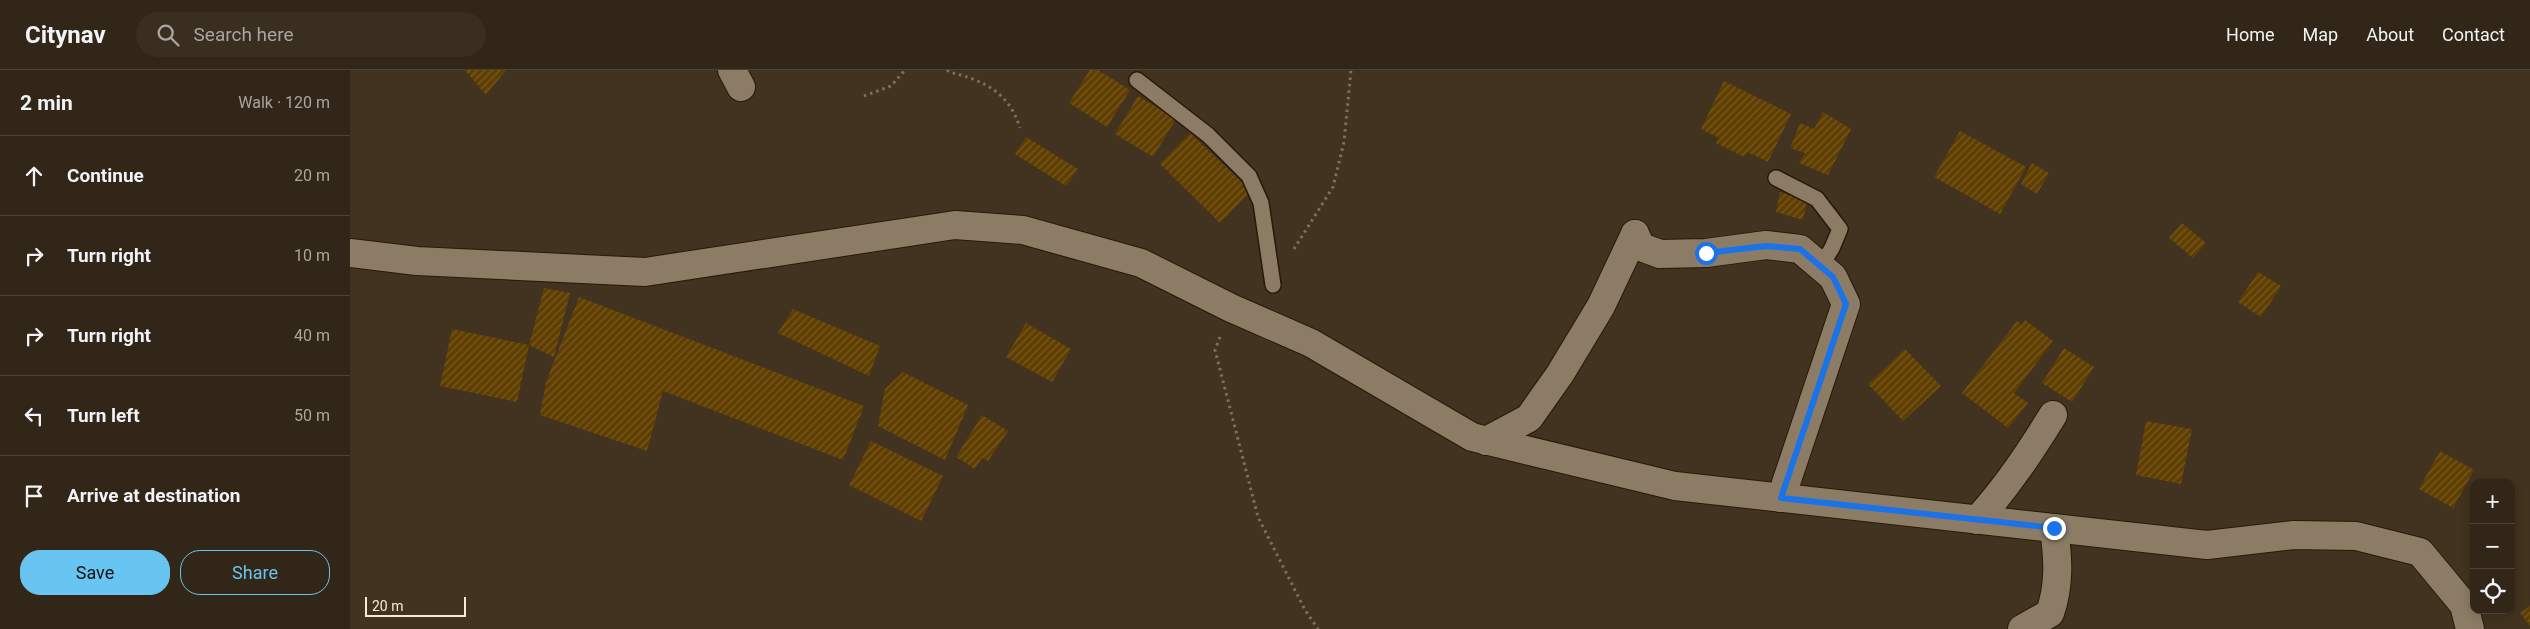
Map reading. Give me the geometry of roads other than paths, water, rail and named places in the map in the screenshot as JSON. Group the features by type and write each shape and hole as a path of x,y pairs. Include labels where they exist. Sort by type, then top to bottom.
{"street":[{"path":"350,253 417,261 645,272 955,225 1023,230 1141,263 1231,308 1311,343 1472,438 1675,486 1977,520 2207,545 2294,535 2356,536 2420,552 2464,605 2470,629"},
{"path":"1486,441 1529,418 1555,381 1601,306 1635,234 1641,247 1660,254 1706,253 1766,246 1800,249 1833,277 1846,304 1781,498"},
{"path":"1977,520 1999,496 2026,459 2053,415"},
{"path":"2022,629 2050,613 2057,594 2058,560 2054,528"}],"lane":[{"path":"1137,80 1208,135 1248,176 1261,202 1273,284"},
{"path":"1776,178 1817,199 1840,229 1832,248 1821,266"}]}
